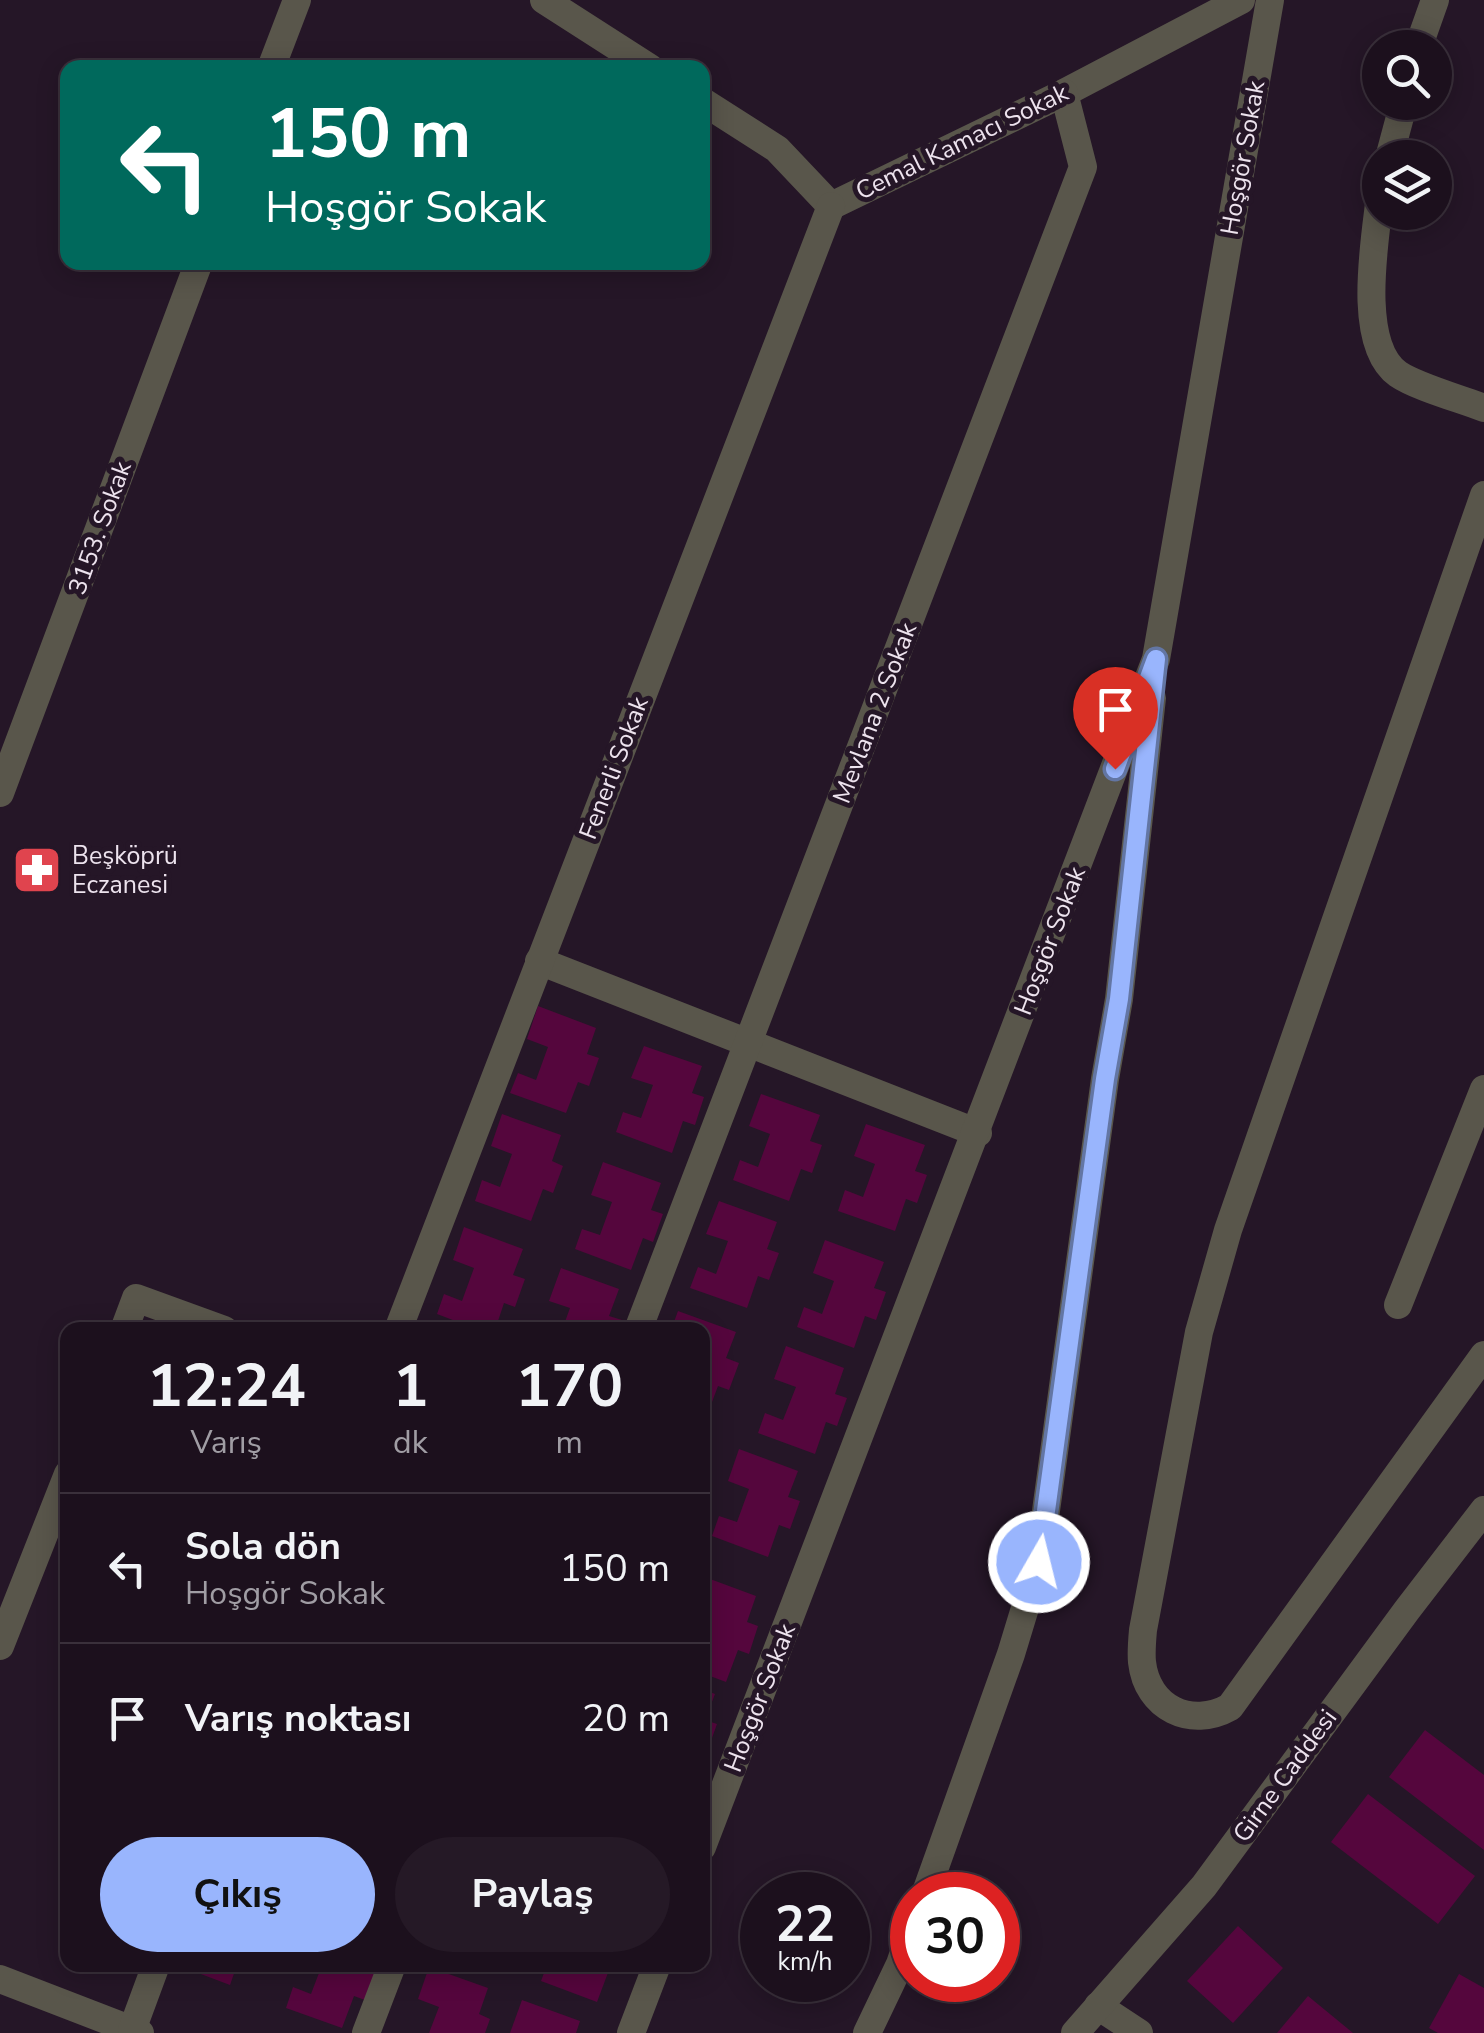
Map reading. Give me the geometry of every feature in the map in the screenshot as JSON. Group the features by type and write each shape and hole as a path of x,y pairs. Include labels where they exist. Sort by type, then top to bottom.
{"street":[{"path":"275,60 296,0"},
{"path":"544,0 638,60"},
{"name":"Cemal Kamacı Sokak","path":"710,106 778,149 831,206 1241,0"},
{"name":"Hoşgör Sokak","path":"710,1826 1156,659 1270,0"},
{"path":"1424,30 1435,0"},
{"name":"Mevlana 2 Sokak","path":"641,1322 1083,166 1064,92"},
{"name":"Fenerli Sokak","path":"401,1322 831,206"},
{"path":"1376,230 1370,293 1378,343 1396,373 1484,408"},
{"name":"3153. Sokak","path":"0,793 196,270"},
{"path":"1484,495 1228,1230 1198,1332 1143,1630 1142,1665 1152,1692 1162,1705 1178,1714 1204,1717 1230,1707 1484,1355"},
{"path":"932,1872 1011,1654 1039,1562 1119,999 1156,659"},
{"path":"539,961 978,1133"},
{"path":"1398,1305 1484,1089"},
{"path":"127,1322 136,1298 202,1322"},
{"path":"0,1646 60,1494"},
{"name":"Girne Caddesi","path":"1075,2033 1204,1886 1484,1510"},
{"path":"0,1979 136,2031 154,1972"},
{"path":"366,2033 389,1972"},
{"path":"631,2033 654,1972"},
{"path":"867,2033 890,1985"},
{"path":"1098,2006 1138,2033"}],"building":[{"path":"538,1006 596,1028 587,1054 599,1058 589,1086 578,1082 566,1113 510,1093 518,1073 536,1080 548,1047 527,1039"},
{"path":"644,1046 702,1066 692,1093 704,1097 695,1125 683,1121 672,1153 616,1132 623,1112 641,1118 653,1085 631,1078"},
{"path":"761,1094 820,1115 810,1141 822,1145 812,1173 801,1169 789,1201 733,1180 740,1160 758,1167 770,1134 749,1126"},
{"path":"502,1114 561,1135 552,1161 563,1166 553,1193 543,1189 531,1221 475,1201 482,1180 500,1187 512,1154 491,1146"},
{"path":"866,1124 925,1145 915,1171 927,1175 917,1203 906,1199 895,1231 838,1211 845,1190 863,1197 875,1164 854,1156"},
{"path":"603,1162 661,1183 651,1210 663,1214 653,1242 643,1238 631,1270 575,1249 582,1229 600,1235 612,1202 591,1195"},
{"path":"719,1201 777,1222 767,1249 779,1253 769,1280 758,1276 747,1308 690,1288 698,1267 716,1274 728,1241 706,1234"},
{"path":"464,1227 523,1249 513,1275 525,1279 515,1307 504,1303 498,1322 458,1322 437,1314 444,1294 462,1301 474,1268 453,1260"},
{"path":"825,1240 884,1262 874,1288 886,1292 876,1320 865,1316 854,1348 797,1327 804,1307 822,1314 834,1281 813,1273"},
{"path":"561,1268 619,1289 609,1316 622,1320 565,1322 570,1308 549,1301"},
{"path":"678,1311 708,1322 674,1322"},
{"path":"710,1323 736,1332 726,1358 739,1363 729,1390 718,1386 710,1407"},
{"path":"786,1346 844,1368 835,1394 847,1398 837,1426 826,1422 815,1454 758,1433 765,1413 783,1420 796,1387 774,1379"},
{"path":"739,1449 798,1471 788,1497 800,1501 790,1529 779,1525 768,1557 712,1536 719,1516 737,1522 749,1489 728,1481"},
{"path":"710,1579 756,1596 747,1622 758,1626 749,1654 738,1650 726,1682 710,1676"},
{"path":"710,1722 717,1724 710,1744"},
{"path":"1425,1730 1484,1775 1484,1850 1389,1777"},
{"path":"1368,1794 1475,1876 1438,1924 1331,1842"},
{"path":"1238,1926 1283,1968 1233,2023 1187,1981"},
{"path":"196,1972 235,1972 230,1985"},
{"path":"319,1972 375,1972 365,2000 354,1996 342,2028 286,2008 293,1987 311,1994"},
{"path":"427,1972 443,1972 488,1988 479,2014 490,2019 485,2033 429,2033 439,2007 418,1999"},
{"path":"544,1972 608,1972 597,2002 541,1981"},
{"path":"1459,1974 1484,1988 1484,2033 1438,2033 1429,2028"},
{"path":"1308,1996 1353,2033 1277,2033"},
{"path":"522,2000 580,2021 576,2033 510,2033"}],"place":[{"name":"Beşköprü Eczanesi","path":"37,870"}],"route":[{"path":"1039,1562 1119,999 1156,659 1115,769"}]}
